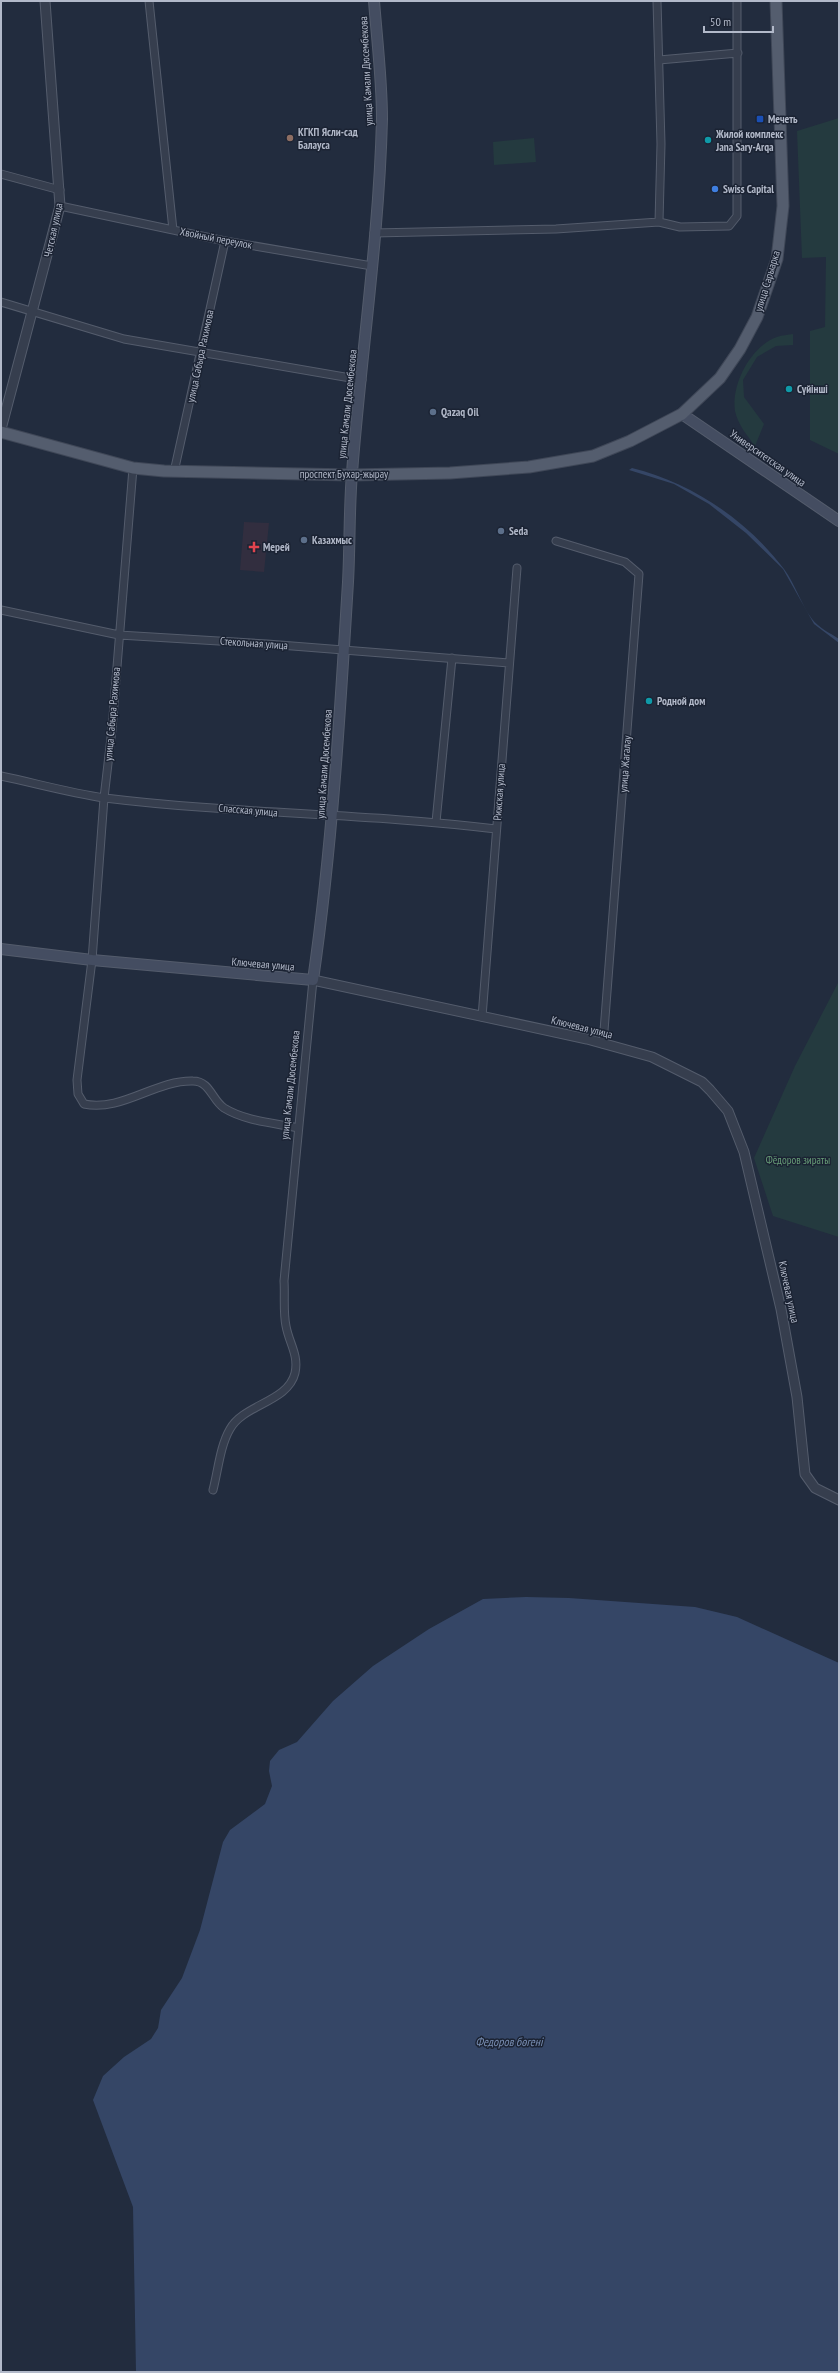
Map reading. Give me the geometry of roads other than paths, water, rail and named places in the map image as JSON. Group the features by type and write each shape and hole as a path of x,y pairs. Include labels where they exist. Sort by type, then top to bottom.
{"main road":[{"name":"улица Камали Дюсембекова","path":"313,980 324,903 332,817 343,650 351,475 362,380 372,266 382,119 374,1"},
{"name":"улица Сарыарка","path":"682,414 720,378 740,349 757,317 777,259 783,206 776,1"},
{"name":"проспект Бухар-жырау","path":"1,432 133,468 174,472 351,475 450,473 557,464 593,456 630,441 682,414"},
{"name":"Университетская улица","path":"682,414 839,521"},
{"name":"Ключевая улица","path":"1,949 92,960 313,980"}],"street":[{"name":"Четская улица","path":"1,429 34,310 60,206 45,1"},
{"path":"149,1 173,230"},
{"path":"657,1 661,144 659,222"},
{"path":"374,233 556,229 659,222 680,227 729,226 737,216 737,1"},
{"path":"659,60 738,53"},
{"path":"1,174 60,190"},
{"name":"Хвойный переулок","path":"60,206 225,241 372,266"},
{"name":"улица Сабыра Рахимова","path":"174,472 225,241"},
{"path":"1,302 34,310 50,318 124,339 201,354 362,380"},
{"name":"улица Сабыра Рахимова","path":"133,468 112,729 104,798 92,960 77,1080 78,1094 84,1104 95,1107 110,1105 180,1082 194,1081 204,1084 223,1107 240,1116 298,1128"},
{"name":"улица Жагалау","path":"556,541 625,562 640,574 603,1044"},
{"name":"Рижская улица","path":"482,1017 517,568"},
{"name":"Стекольная улица","path":"1,610 119,635 509,663"},
{"path":"436,822 452,658"},
{"name":"Спасская улица","path":"1,776 104,798 332,817 436,822 496,828"},
{"name":"Ключевая улица","path":"313,980 603,1044 652,1057 702,1082 728,1111 744,1152 781,1309 797,1397 805,1474 814,1488 839,1500"},
{"name":"улица Камали Дюсембекова","path":"212,1490 230,1428 252,1409 284,1390 290,1384 295,1374 297,1360 286,1327 284,1281 313,980"}],"water":[{"path":"632,468 676,483 717,506 735,519 769,551 788,575 812,619 821,628 839,639 839,643 814,624 783,569 746,533 709,504 674,484 629,470"},
{"name":"Федоров бөгені","path":"526,1597 569,1598 695,1607 737,1617 839,1663 839,2372 136,2372 133,2207 93,2100 103,2076 124,2057 151,2039 158,2028 161,2010 182,1978 200,1930 223,1842 230,1830 265,1804 272,1786 269,1771 270,1761 279,1750 297,1742 333,1701 373,1666 429,1629 483,1599"}],"place":[{"name":"Мечеть","path":"760,119"},
{"name":"КГКП Ясли-сад Балауса","path":"290,138"},
{"name":"Жилой комплекс Jana Sary-Arqa","path":"708,140"},
{"name":"Swiss Capital","path":"715,189"},
{"name":"Сүйінші","path":"789,389"},
{"name":"Qazaq Oil","path":"433,412"},
{"name":"Seda","path":"501,531"},
{"name":"Казахмыс","path":"304,540"},
{"name":"Мерей","path":"254,547"},
{"name":"Родной дом","path":"649,701"}],"park label":[{"name":"Фёдоров зираты","path":"798,1160"}]}
